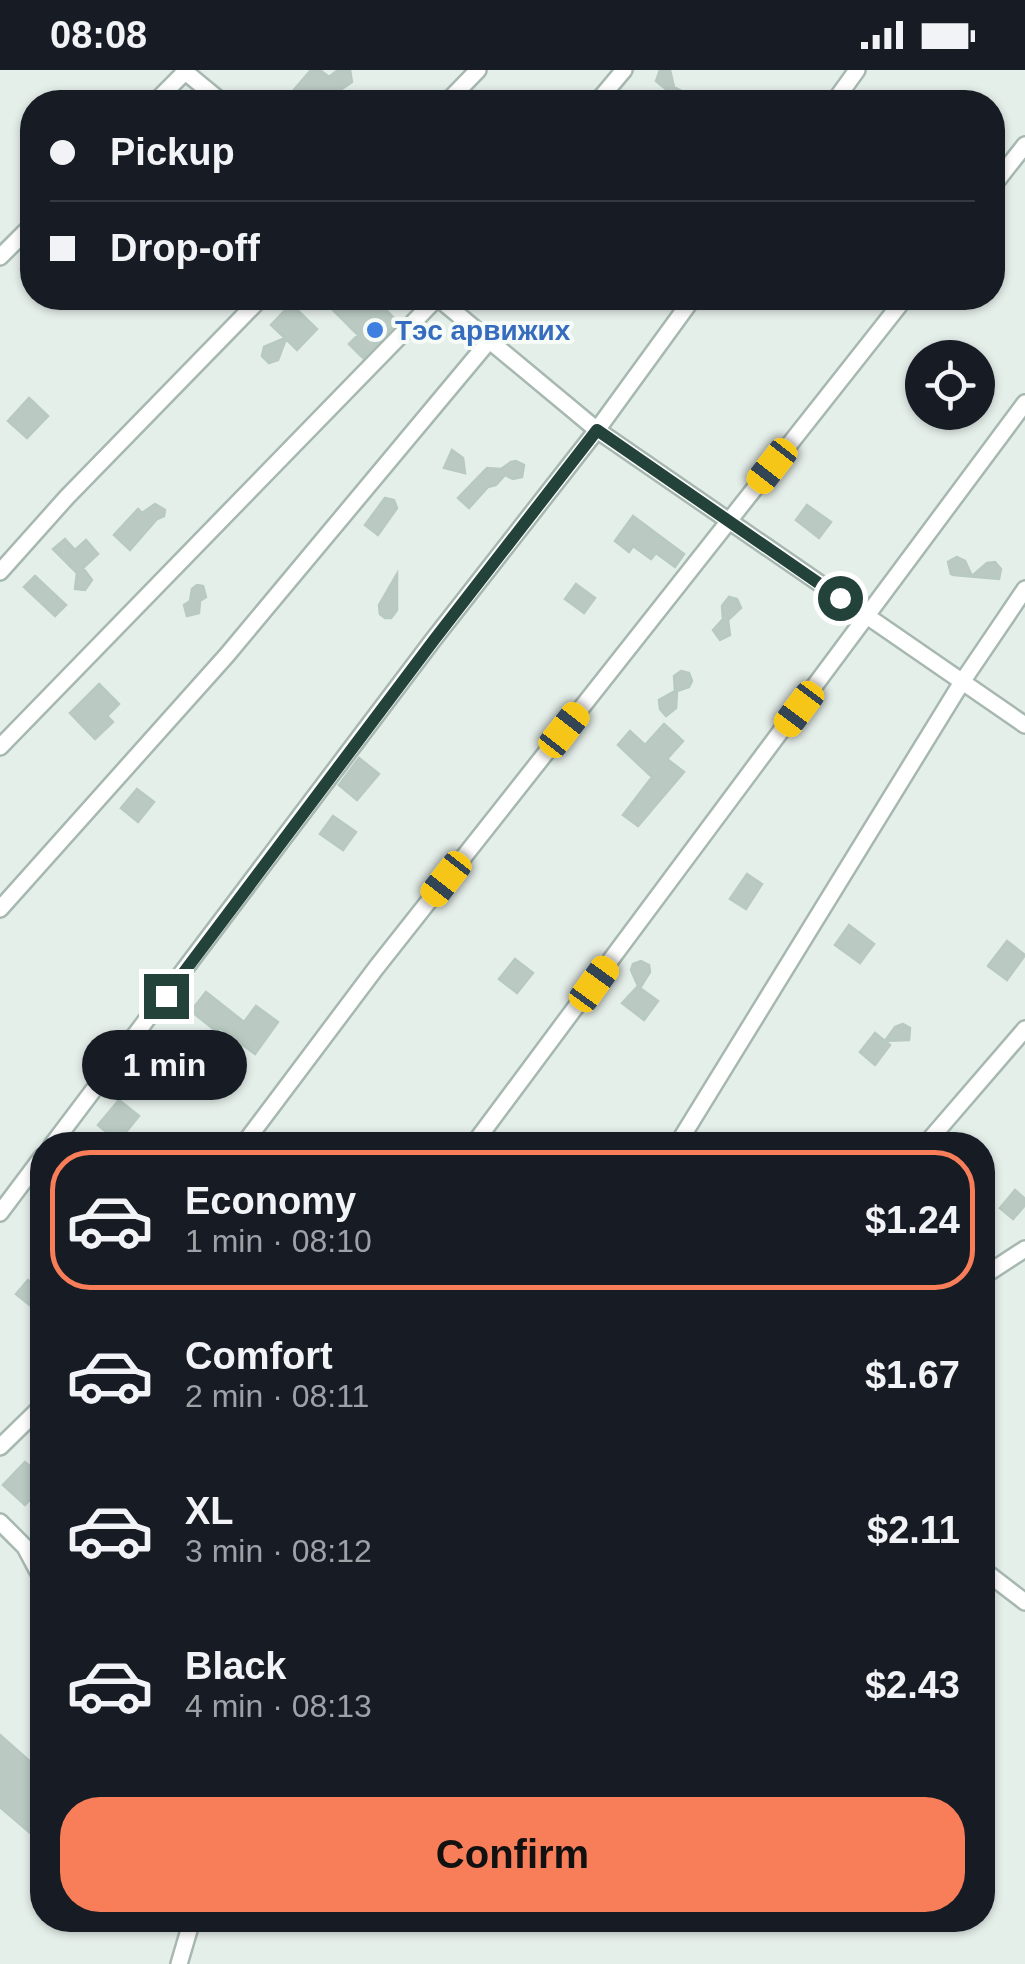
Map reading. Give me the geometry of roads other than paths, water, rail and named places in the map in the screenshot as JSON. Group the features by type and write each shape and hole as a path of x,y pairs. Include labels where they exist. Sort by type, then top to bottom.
{"street":[{"path":"459,90 478,70"},
{"path":"607,90 624,70"},
{"path":"167,90 186,71 208,90"},
{"path":"1005,170 1025,145"},
{"path":"0,257 20,237"},
{"path":"0,572 67,497 249,310"},
{"path":"0,747 426,310"},
{"path":"452,310 597,430 1025,725"},
{"path":"62,1132 684,310"},
{"path":"253,1132 376,968 896,310"},
{"path":"0,910 227,655 490,342"},
{"path":"484,1132 1025,403"},
{"path":"685,1132 962,682 1025,589"},
{"path":"936,1132 1025,1028"},
{"path":"0,1213 30,1173"},
{"path":"995,1268 1025,1248"},
{"path":"0,1447 30,1418"},
{"path":"0,1522 30,1558"},
{"path":"995,1579 1025,1602"},
{"path":"179,1964 188,1932"}],"place":[{"name":"Тэс арвижих","path":"375,330"}]}
